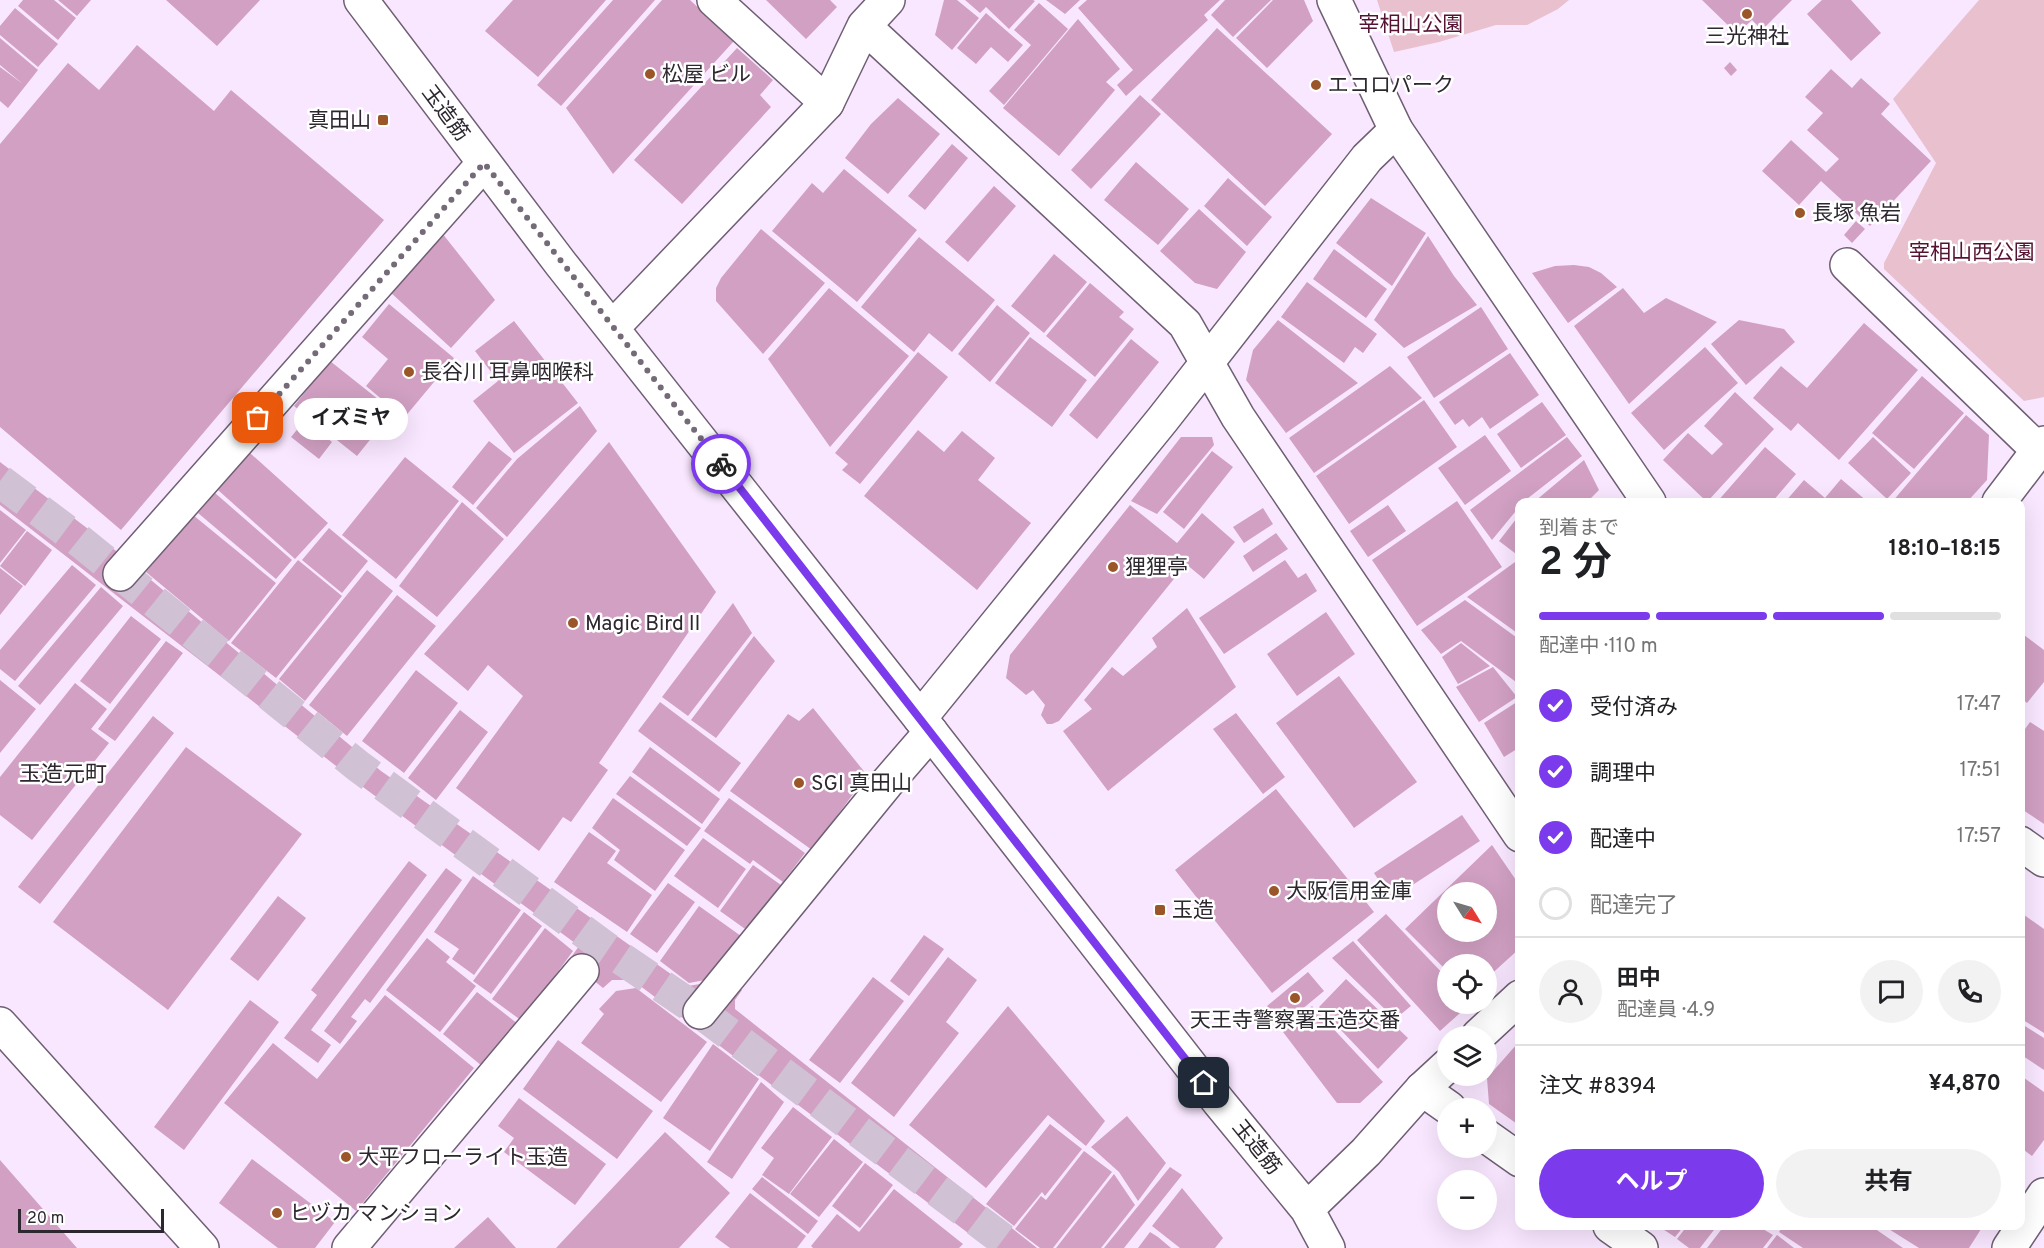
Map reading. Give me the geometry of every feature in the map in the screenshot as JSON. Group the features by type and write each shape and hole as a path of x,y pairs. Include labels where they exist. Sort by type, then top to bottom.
{"street":[{"name":"玉造筋","path":"361,0 561,264 926,725 1219,1102 1307,1209 1328,1248"},
{"path":"714,0 827,103"},
{"path":"613,327 827,103 864,26 888,0"},
{"path":"1334,0 1396,130 1646,498"},
{"path":"864,26 1185,324 1238,417 1515,828"},
{"path":"700,1012 886,784 926,725 1367,158 1396,130"},
{"path":"120,574 484,163"},
{"path":"1848,265 2042,450 2003,498"},
{"path":"2025,847 2044,860"},
{"path":"349,1248 582,971"},
{"path":"1489,1026 1515,1002"},
{"path":"0,1024 202,1248"},
{"path":"1307,1209 1366,1152 1437,1075"},
{"path":"1422,1089 1437,1100"},
{"path":"1497,1144 1515,1156"},
{"path":"2025,1224 2044,1195"},
{"path":"1616,1230 1641,1248"},
{"path":"2009,1248 2021,1230"}],"green space":[{"name":"宰相山公園","path":"1377,0 1569,0 1558,9 1527,25 1496,25 1439,42 1394,52"},
{"name":"宰相山西公園","path":"1979,0 2044,0 2044,397 2024,401 1884,269 1884,263 1936,163 1893,99"}],"building":[{"path":"23,0 54,0 76,18 58,40 18,6"},
{"path":"58,0 91,0 77,16"},
{"path":"166,0 260,0 217,46"},
{"path":"513,0 606,0 538,77 485,31"},
{"path":"613,0 655,0 561,106 537,85"},
{"name":"松屋 ビル","path":"662,0 690,0 734,41 613,174 566,108"},
{"path":"766,0 830,0 837,7 806,39"},
{"path":"944,0 957,0 979,18 952,50 935,35"},
{"path":"965,0 1035,1 1009,29 986,7 980,13"},
{"path":"1046,0 1080,0 1065,14"},
{"path":"1087,0 1220,0 1204,15 1208,20 1126,96 1117,85 1133,70 1078,8"},
{"path":"1225,0 1271,0 1233,37 1211,15"},
{"path":"1273,0 1304,0 1313,21 1267,68 1236,38"},
{"name":"三光神社","path":"1702,0 1792,0 1762,30 1752,20 1737,34"},
{"path":"1822,0 1851,0 1881,33 1851,61 1807,14"},
{"path":"1039,3 1068,29 1004,105 989,91 1031,45 1014,30"},
{"path":"15,8 58,44 38,67 0,35 0,26"},
{"path":"986,13 1023,45 1008,62 991,47 976,64 957,48"},
{"path":"1078,19 1120,69 1106,82 1115,90 1059,156 1003,108"},
{"path":"1217,28 1332,134 1265,206 1151,100"},
{"path":"0,38 38,70 8,108 0,101 0,67 23,84 0,65"},
{"path":"137,45 214,111 231,90 384,220 121,530 0,427 0,144 68,63 99,90"},
{"path":"737,48 773,80 760,95 771,107 682,204 634,160"},
{"path":"1730,62 1737,70 1731,76 1724,68"},
{"path":"1831,69 1852,88 1861,78 1890,104 1881,114 1931,161 1870,226 1821,181 1799,205 1762,171 1791,140 1826,172 1839,159 1807,130 1823,113 1805,97"},
{"path":"1140,95 1161,114 1091,189 1071,170"},
{"path":"898,98 940,134 888,194 845,158 871,124"},
{"path":"952,144 968,158 925,210 908,196"},
{"path":"1136,162 1189,209 1158,245 1104,200"},
{"path":"844,169 917,230 857,302 772,231 812,183 823,193"},
{"path":"1228,178 1272,217 1247,246 1204,206"},
{"path":"994,186 1016,206 968,262 945,242"},
{"path":"1371,198 1426,233 1392,286 1336,243"},
{"path":"1199,209 1246,252 1217,289 1195,283 1160,251"},
{"path":"1856,221 1865,229 1852,243 1844,235"},
{"path":"761,229 825,283 763,354 716,301 716,288 721,278"},
{"path":"442,233 495,300 451,348 389,291"},
{"path":"1428,236 1454,276 1477,305 1404,348 1374,320"},
{"path":"919,237 995,300 952,352 929,333 914,352 861,307"},
{"path":"1334,249 1387,289 1366,318 1313,279"},
{"path":"1054,254 1087,282 1044,333 1011,306"},
{"path":"1555,266 1589,267 1601,273 1617,287 1568,323 1532,273"},
{"path":"1307,282 1377,334 1363,353 1355,347 1344,363 1281,317"},
{"path":"1090,283 1124,312 1119,317 1134,329 1095,377 1046,336"},
{"path":"829,288 909,356 830,447 768,359"},
{"path":"1623,288 1644,313 1666,298 1717,322 1629,404 1574,326"},
{"name":"長谷川 耳鼻咽喉科","path":"389,304 454,358 404,418 366,386 388,359 362,337"},
{"path":"997,305 1030,333 990,382 958,354"},
{"path":"1481,307 1508,349 1434,398 1407,357"},
{"path":"1278,320 1358,383 1286,433 1246,380 1253,350"},
{"path":"1739,320 1784,329 1795,342 1746,385 1711,344"},
{"path":"514,321 578,403 514,453 473,401 498,381 475,351"},
{"path":"1864,323 1918,370 1839,460 1798,423 1791,431 1753,398 1781,366 1807,388"},
{"path":"1030,337 1087,380 1052,427 995,383"},
{"path":"1131,339 1159,362 1097,439 1069,415"},
{"path":"1705,347 1738,383 1664,450 1631,413"},
{"path":"918,352 948,377 860,484 842,470 848,464 835,453"},
{"path":"1510,353 1539,395 1490,429 1482,417 1469,427 1463,419 1455,425 1439,402"},
{"path":"330,361 393,411 357,456 294,406"},
{"path":"1390,366 1422,398 1314,473 1289,438"},
{"path":"1922,376 1964,413 1914,469 1872,433"},
{"path":"1735,392 1774,429 1711,498 1703,498 1663,460 1688,433 1712,455 1723,444 1704,426"},
{"path":"1424,400 1457,447 1349,524 1316,476"},
{"path":"1542,402 1566,435 1521,468 1497,434"},
{"path":"580,406 597,431 507,537 476,508 517,459"},
{"path":"1966,415 1989,435 1987,480 1971,498 1895,498"},
{"path":"305,420 332,442 319,459 291,437"},
{"path":"918,430 944,452 962,431 995,458 978,480 1031,523 977,590 864,496"},
{"path":"1485,435 1511,471 1465,505 1438,468"},
{"path":"1181,437 1212,437 1214,445 1157,514 1131,501"},
{"path":"1567,437 1582,456 1528,498 1515,498 1515,512 1492,540 1470,510"},
{"path":"1873,437 1911,473 1886,498 1848,463"},
{"path":"489,441 512,459 473,505 452,487"},
{"name":"Magic Bird II","path":"609,442 716,592 599,763 608,770 571,822 563,817 539,851 456,788 523,696 488,665 468,691 424,654"},
{"path":"1765,447 1796,474 1775,498 1720,498"},
{"path":"1212,451 1233,467 1184,529 1163,512"},
{"path":"250,453 328,523 295,559 218,490"},
{"path":"405,457 459,501 396,579 342,535"},
{"path":"1584,460 1599,490 1591,498 1539,498"},
{"path":"0,462 104,541 381,771 688,986 712,982 719,975 742,990 735,1000 735,1009 1037,1248 988,1248 639,985 625,980 612,980 603,988 582,971 567,963 579,946 367,790 0,505"},
{"path":"1841,479 1863,498 1825,498"},
{"path":"1804,480 1825,498 1788,498"},
{"path":"215,493 292,560 276,579 198,513"},
{"path":"1457,501 1502,567 1417,626 1372,560"},
{"path":"462,502 504,539 437,617 399,586"},
{"path":"1130,505 1177,543 1202,513 1235,542 1204,579 1186,564 1059,721 1047,724 1041,715 1045,705 1033,690 1026,695 1006,678 1010,655"},
{"path":"1388,505 1406,531 1368,557 1350,531"},
{"path":"1263,508 1273,524 1244,543 1233,527"},
{"path":"0,510 26,530 0,563"},
{"path":"193,515 276,583 229,641 146,572"},
{"path":"1515,520 1515,553 1499,541"},
{"path":"329,528 368,561 342,593 302,560"},
{"path":"27,531 52,550 25,586 0,566"},
{"path":"1276,533 1288,549 1253,572 1243,556"},
{"path":"298,560 342,596 276,678 231,643"},
{"path":"1285,560 1298,578 1306,573 1317,591 1224,654 1199,618"},
{"path":"1515,562 1515,631 1467,597"},
{"path":"72,565 96,585 15,681 0,669 0,650"},
{"path":"0,568 23,586 0,615"},
{"path":"367,570 393,591 305,701 279,679"},
{"path":"101,587 123,606 40,705 18,686"},
{"path":"397,595 436,626 347,736 309,705"},
{"path":"1465,600 1515,636 1515,681 1461,641 1441,654 1421,630"},
{"path":"733,603 752,633 688,716 662,697"},
{"path":"1187,608 1236,687 1108,791 1063,731 1092,709 1084,700 1112,667 1123,676 1157,647 1152,638"},
{"path":"1326,612 1355,654 1297,696 1267,654"},
{"path":"131,616 161,639 110,704 80,681"},
{"path":"754,636 775,661 716,738 691,720"},
{"path":"2025,636 2044,650 2044,682 2027,703 2025,701"},
{"path":"166,641 183,653 115,741 98,729"},
{"path":"1461,643 1490,666 1458,684 1442,657"},
{"path":"1493,667 1515,694 1515,698 1479,722 1456,687"},
{"path":"416,670 458,703 404,773 362,741"},
{"path":"1339,676 1417,782 1354,828 1276,723"},
{"path":"0,680 36,709 0,753"},
{"path":"75,683 107,709 91,729 109,743 32,840 0,815 0,777"},
{"path":"660,702 741,763 719,792 638,731"},
{"path":"1515,703 1515,750 1504,757 1484,723"},
{"name":"SGI 真田山","path":"813,708 867,775 812,850 730,791 788,714 799,721"},
{"path":"460,710 488,732 436,800 408,778"},
{"path":"1236,713 1285,777 1263,794 1213,729"},
{"path":"153,716 174,733 40,904 18,887"},
{"path":"2030,722 2044,731 2044,824 2025,811 2025,729"},
{"path":"186,747 302,834 168,1010 53,922"},
{"path":"650,747 720,799 702,824 632,772"},
{"path":"630,776 701,828 687,846 616,794"},
{"name":"大阪信用金庫","path":"1276,789 1374,912 1272,993 1175,870"},
{"path":"613,798 685,850 655,891 614,860 620,850 592,828"},
{"path":"729,798 805,853 783,882 753,860 750,864 704,831"},
{"path":"1462,815 1480,841 1391,899 1374,873"},
{"path":"589,832 616,851 607,863 652,895 627,932 554,882"},
{"path":"703,838 746,869 718,908 674,876"},
{"path":"1492,845 1515,879 1515,953 1497,969 1497,954 1437,954 1437,961 1405,929 1437,898 1437,942 1497,942 1497,882 1454,882"},
{"path":"409,861 427,875 311,1030 331,1045 318,1063 284,1038 317,995 311,990"},
{"path":"753,865 781,885 748,931 720,911"},
{"path":"446,868 462,880 370,1003 365,999 351,1017 357,1021 340,1044 324,1031"},
{"path":"473,876 521,910 474,975 452,959 459,949 434,932"},
{"path":"668,883 695,902 657,953 630,934"},
{"path":"278,896 306,918 258,981 230,959"},
{"path":"699,906 741,936 710,979 689,983 660,961"},
{"path":"524,912 542,926 491,994 473,981"},
{"path":"1386,914 1437,967 1437,1014 1459,1014 1446,1026 1437,1028 1357,940"},
{"path":"2025,916 2044,929 2044,1033 2025,1021"},
{"path":"545,928 573,951 522,1021 492,999"},
{"path":"924,935 944,949 909,996 890,981"},
{"path":"427,938 450,957 446,962 476,986 440,1032 386,990"},
{"path":"1353,941 1411,1006 1395,1019 1332,958"},
{"path":"948,957 977,980 946,1022 959,1033 894,1117 851,1083"},
{"path":"1308,972 1324,991 1283,1025 1267,1006"},
{"path":"873,977 904,1001 840,1083 809,1060"},
{"path":"1346,979 1408,1038 1378,1069 1319,1007"},
{"path":"636,988 707,1042 661,1102 581,1043 604,1014 599,1009 616,991"},
{"path":"477,992 518,1024 482,1066 443,1034"},
{"name":"大平フローライト玉造","path":"385,995 474,1068 356,1211 224,1103 273,1043 317,1079"},
{"path":"250,1000 279,1022 184,1150 154,1127"},
{"path":"1008,1006 1105,1121 1086,1146 1048,1115 986,1188 909,1125"},
{"path":"1312,1006 1383,1082 1360,1103 1337,1103 1283,1032"},
{"path":"2025,1026 2044,1038 2044,1070 2025,1057"},
{"path":"558,1040 653,1111 617,1159 523,1089"},
{"path":"713,1044 759,1079 710,1151 663,1118"},
{"path":"1515,1046 1515,1122 1497,1110 1497,1098 1489,1098 1488,1086 1497,1086 1497,1067"},
{"path":"2025,1079 2044,1092 2044,1140 2032,1156 2025,1151"},
{"path":"761,1082 784,1102 732,1179 707,1162"},
{"path":"519,1098 606,1164 575,1205 504,1152 514,1138 498,1126"},
{"path":"793,1107 832,1137 789,1194 762,1175 774,1158 761,1148"},
{"path":"1127,1116 1166,1163 1138,1201 1119,1172 1091,1147"},
{"path":"1050,1124 1082,1149 1045,1196 1042,1192 1014,1226 986,1204"},
{"path":"665,1132 730,1193 679,1248 556,1248"},
{"path":"834,1139 863,1162 819,1217 790,1194"},
{"path":"1084,1151 1112,1172 1053,1248 1040,1248 1015,1229 1041,1196 1046,1200"},
{"name":"ヒヅカ マンション","path":"252,1159 335,1222 315,1248 278,1248 219,1203"},
{"path":"0,1160 77,1248 0,1248"},
{"path":"865,1163 893,1185 860,1228 832,1206"},
{"path":"1170,1167 1182,1175 1124,1248 1104,1248"},
{"path":"1114,1174 1135,1205 1101,1248 1056,1248"},
{"path":"762,1177 818,1221 808,1234 752,1189"},
{"path":"1182,1188 1223,1238 1215,1248 1180,1248 1152,1226"},
{"path":"894,1189 963,1244 959,1248 813,1248 811,1246 837,1214 859,1232"},
{"path":"750,1193 806,1236 797,1248 730,1248 715,1237"},
{"path":"488,1217 516,1248 454,1248"},
{"path":"1664,1230 1681,1230 1675,1237"},
{"path":"1684,1230 1714,1230 1700,1248 1689,1248 1677,1239"},
{"path":"1721,1230 1765,1230 1773,1235 1763,1248 1707,1248"},
{"path":"1780,1230 1877,1230 1903,1248 1803,1248 1779,1232"},
{"path":"1890,1230 1980,1230 1969,1248 1919,1248"},
{"path":"1150,1232 1158,1237 1171,1248 1138,1248"},
{"path":"1777,1235 1794,1248 1767,1248"}],"tunnel":[{"path":"0,481 76,538 358,766 606,948 700,1012 1014,1248"}],"way so far":[{"path":"258,418 484,163 561,264 721,464"}],"place":[{"name":"三光神社","path":"1747,14"},
{"name":"松屋 ビル","path":"650,74"},
{"name":"エコロパーク","path":"1316,85"},
{"name":"真田山","path":"383,120"},
{"name":"長塚 魚岩","path":"1800,213"},
{"name":"長谷川 耳鼻咽喉科","path":"409,372"},
{"name":"イズミヤ","path":"258,418"},
{"name":"狸狸亭","path":"1113,567"},
{"name":"Magic Bird II","path":"573,623"},
{"name":"SGI 真田山","path":"799,783"},
{"name":"大阪信用金庫","path":"1274,891"},
{"name":"玉造","path":"1160,910"},
{"name":"天王寺警察署玉造交番","path":"1295,998"},
{"name":"大平フローライト玉造","path":"346,1157"},
{"name":"ヒヅカ マンション","path":"277,1213"}],"district":[{"name":"玉造元町","path":"63,773"}],"route":[{"path":"721,464 1204,1083"}]}
